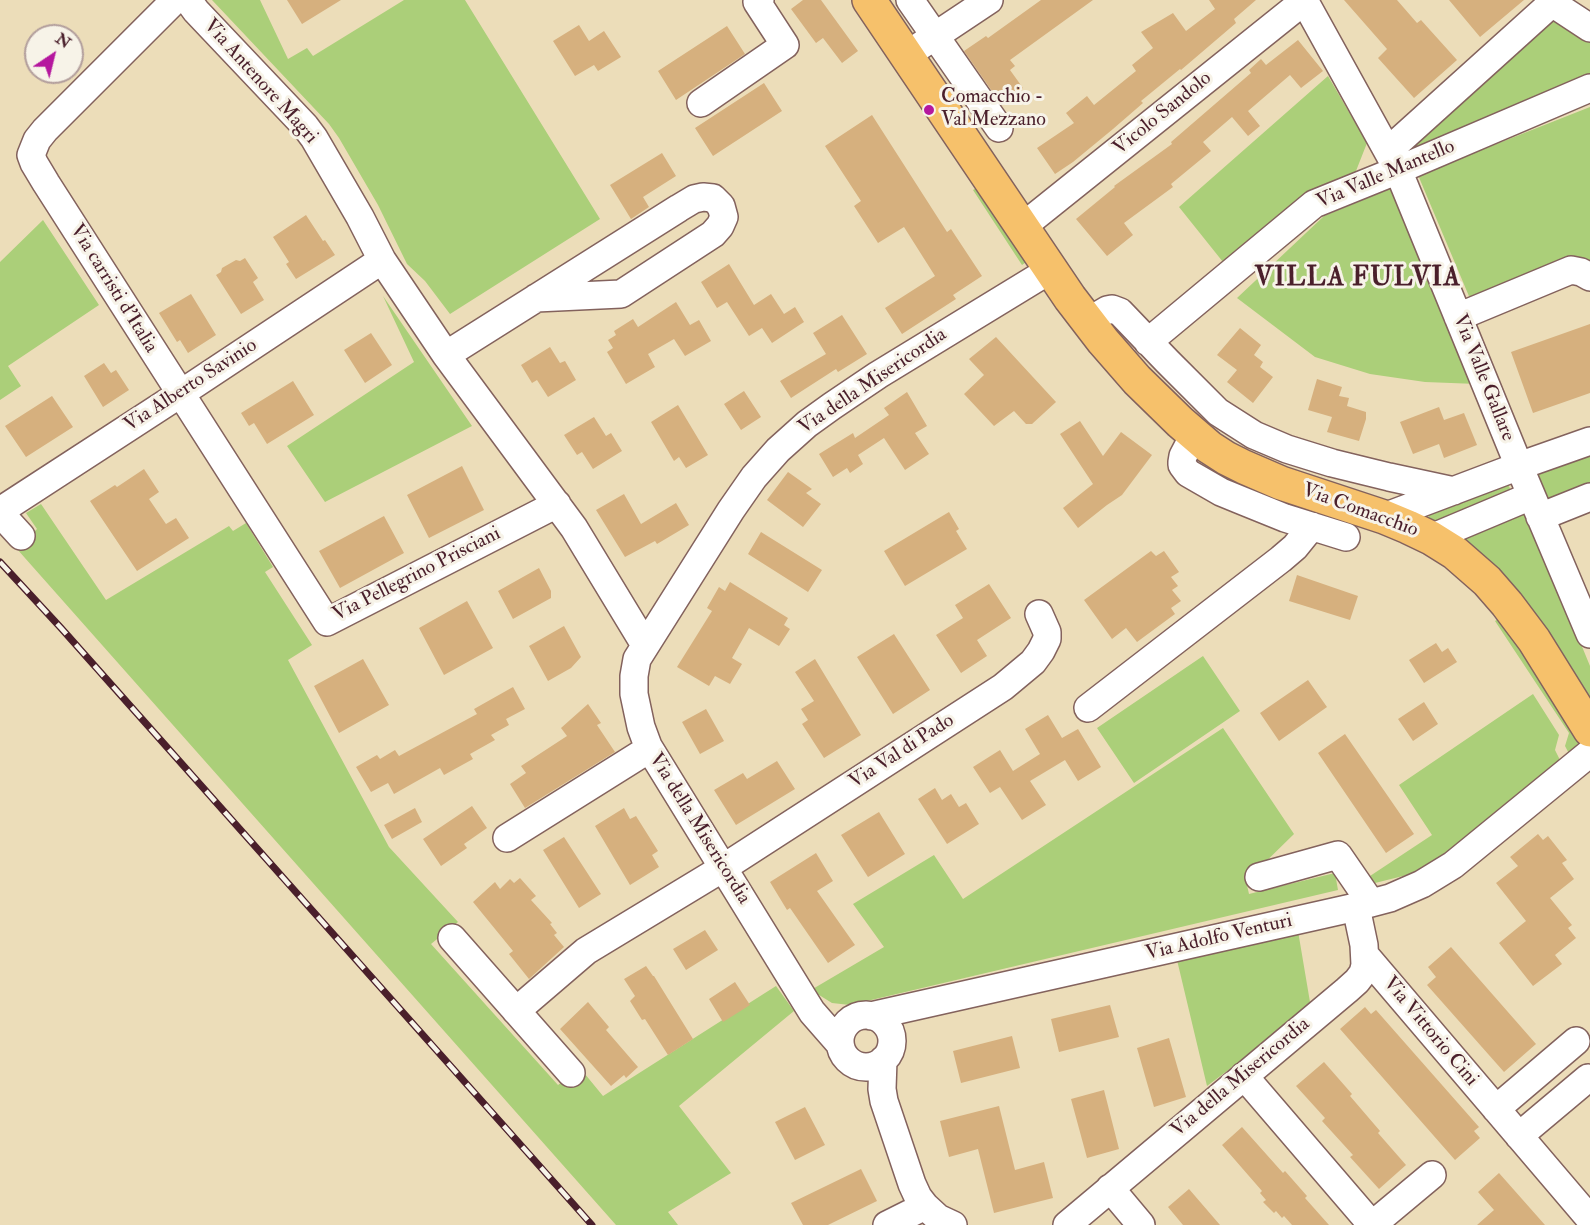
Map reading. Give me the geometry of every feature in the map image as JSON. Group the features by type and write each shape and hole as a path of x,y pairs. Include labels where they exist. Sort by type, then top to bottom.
{"main road":[{"name":"Via Comacchio","path":"869,0 1050,270 1087,322 1130,372 1194,435 1226,458 1262,476 1384,517 1431,538 1455,553 1472,567 1507,604 1590,729"}],"street":[{"name":"Via carristi d'Italia","path":"175,0 45,130 32,155 33,163 180,394"},
{"name":"Via Antenore Magri","path":"188,0 309,132 347,193 382,260"},
{"path":"701,103 784,45 757,2 760,0"},
{"path":"910,0 999,128"},
{"path":"907,56 989,0"},
{"name":"Via Valle Gallare","path":"1304,0 1393,161 1536,507 1587,620"},
{"name":"Vicolo Sandolo","path":"1022,227 1304,0"},
{"name":"Via Valle Mantello","path":"1393,161 1552,3 1590,28"},
{"name":"Via Valle Mantello","path":"1148,342 1314,204 1393,161 1590,88"},
{"path":"446,355 651,225 679,208 703,197 713,198 721,206 724,217 713,234 621,294 536,298"},
{"path":"651,225 673,261"},
{"path":"382,260 446,355 557,504 585,545 645,645"},
{"name":"Via Alberto Savinio","path":"21,536 0,512 382,260"},
{"name":"Via della Misericordia","path":"854,1036 881,1019 890,1032 887,1050 874,1065 866,1067 854,1036 806,1001 649,749 640,727 636,705 634,684 638,659 731,510 760,469 778,450 807,424 860,388 1050,270"},
{"path":"1458,317 1571,270 1590,277"},
{"name":"Via Comacchio","path":"1087,322 1107,310 1120,312 1218,412 1254,435 1287,449 1332,463 1454,491"},
{"name":"Via Pellegrino Prisciani","path":"180,394 327,622 557,504"},
{"name":"Via Comacchio","path":"1194,435 1182,462 1188,473 1221,492 1243,501 1285,518 1346,537"},
{"path":"1384,517 1590,441"},
{"path":"1431,538 1536,507 1590,497"},
{"name":"Via Comacchio","path":"1089,708 1281,559 1295,547 1312,526"},
{"name":"Via Val di Pado","path":"516,1011 586,951 723,868 1003,687 1033,662 1041,651 1047,639 1047,632 1040,614"},
{"path":"507,838 649,749"},
{"path":"1259,877 1338,855 1364,905 1390,898 1422,884 1454,865 1590,753"},
{"name":"Via della Misericordia","path":"1066,1225 1357,981 1365,965 1364,905"},
{"name":"Via Adolfo Venturi","path":"854,1036 930,1002 1364,905"},
{"path":"452,938 571,1073"},
{"name":"Via Vittorio Cini","path":"1365,955 1590,1220"},
{"name":"Via Adolfo Venturi","path":"887,1050 912,1016 930,1002"},
{"path":"854,1036 871,1082 884,1101"},
{"path":"1496,1109 1576,1041"},
{"path":"887,1050 882,1089 884,1101 912,1184 925,1206 938,1218 953,1225"},
{"path":"1244,1076 1372,1225 1432,1175"},
{"path":"1519,1136 1588,1078 1590,1080"},
{"path":"1110,1188 1141,1225"},
{"path":"887,1225 925,1206"}],"green space":[{"path":"212,0 260,0 288,59 307,48 313,56 404,0 465,0 600,219 450,314 425,281 407,264 378,205 329,124"},
{"path":"1555,20 1590,43 1590,79 1407,157 1407,148"},
{"path":"1328,76 1367,143 1354,176 1227,267 1179,207"},
{"path":"1590,107 1590,262 1471,301 1418,175"},
{"path":"983,184 1032,258 1022,265 973,190"},
{"path":"1392,188 1477,384 1425,382 1370,374 1315,357 1237,298 1324,216"},
{"path":"43,220 99,305 8,366 21,386 0,400 0,262"},
{"path":"383,296 472,426 325,502 287,446 414,362"},
{"path":"1590,449 1590,492 1552,508 1535,469"},
{"path":"1506,479 1513,496 1433,527 1426,510"},
{"path":"41,504 106,600 229,526 233,531 246,523 273,567 265,572 312,645 288,660 389,847 458,922 431,944 558,1085 580,1068 603,1096 776,986 794,1011 679,1106 731,1173 668,1212 678,1225 616,1225 17,549 37,529 26,513"},
{"path":"1525,508 1590,666 1590,710 1463,541 1465,532"},
{"path":"1503,616 1590,748 1574,763 1565,746 1569,733 1495,621"},
{"path":"1203,656 1240,711 1134,783 1097,728"},
{"path":"1533,694 1559,735 1555,750 1561,762 1449,855 1411,874 1375,883 1370,876 1432,835 1399,785"},
{"path":"1223,728 1294,834 1246,881 1249,894 1335,873 1338,890 850,1005 832,1003 811,990 884,947 853,904 934,855 963,899"},
{"path":"1298,931 1311,1008 1207,1086 1177,960"}],"building":[{"path":"287,0 341,0 302,24"},
{"path":"803,0 821,0 858,51 842,63 823,38 816,43 791,9"},
{"path":"1041,0 1093,0 1010,60 1015,66 1010,70 1023,88 1001,104 964,51 986,36 988,38"},
{"path":"1209,0 1256,0 1234,19 1236,23 1141,101 1143,103 1113,129 1055,174 1037,148 1074,123 1066,113 1087,96 1094,105 1136,71 1132,65 1153,48 1141,32 1173,13 1186,31 1215,9"},
{"path":"1344,0 1397,0 1417,23 1421,20 1457,60 1414,98 1378,58 1387,49"},
{"path":"1449,0 1524,0 1480,37"},
{"path":"579,25 589,41 604,31 621,57 598,71 594,65 575,76 553,41"},
{"path":"727,26 745,54 676,100 658,71"},
{"path":"1298,40 1323,71 1301,88 1290,75 1248,111 1260,126 1248,136 1232,117 1203,142 1211,151 1171,184 1173,187 1124,223 1133,235 1107,256 1076,219 1114,186 1172,144 1171,142 1251,73 1249,70 1261,59 1266,65"},
{"path":"764,83 782,111 713,156 695,128"},
{"path":"872,115 947,232 951,229 982,276 953,295 956,299 902,334 885,308 935,276 904,227 878,243 854,206 861,201 825,146"},
{"path":"662,153 676,176 643,197 649,207 631,219 610,185"},
{"path":"306,215 335,255 296,279 286,264 289,262 273,237"},
{"path":"245,258 258,278 253,282 264,300 241,314 216,275 221,272 222,268"},
{"path":"729,264 754,305 771,294 784,314 795,307 804,322 772,343 762,328 749,336 727,302 717,308 701,282"},
{"path":"191,294 216,335 188,353 180,340 177,342 159,313"},
{"path":"676,302 690,325 699,320 711,341 685,356 674,339 648,354 655,367 626,384 607,352 613,348 608,340 616,335 614,331 633,319 638,327"},
{"path":"842,315 867,354 838,372 836,369 791,398 780,381 826,354 813,333"},
{"path":"1590,324 1590,393 1533,413 1511,352"},
{"path":"1240,328 1261,345 1254,355 1263,362 1260,367 1273,377 1253,403 1227,382 1237,370 1217,355"},
{"path":"371,333 392,365 365,383 344,350"},
{"path":"996,337 1056,402 1032,424 1026,424 1014,411 994,426 964,394 984,375 969,359"},
{"path":"550,347 560,363 565,361 576,380 548,397 537,380 532,383 521,365"},
{"path":"104,363 111,373 116,370 129,390 103,407 84,376"},
{"path":"1317,379 1342,387 1339,396 1349,398 1347,406 1366,412 1359,441 1327,432 1332,417 1308,410"},
{"path":"293,381 314,415 267,444 254,423 249,426 241,413"},
{"path":"744,391 761,417 741,430 724,404"},
{"path":"907,392 927,426 915,433 929,454 905,470 884,438 858,455 863,464 850,473 847,468 833,477 819,454 853,433 855,438 889,415 884,408"},
{"path":"52,396 73,427 26,457 5,426"},
{"path":"678,405 708,455 686,468 679,457 674,461 651,422"},
{"path":"1439,407 1444,420 1464,413 1477,445 1444,458 1439,444 1413,454 1400,422"},
{"path":"594,417 606,436 611,433 622,451 593,469 582,452 577,455 564,435"},
{"path":"1080,421 1103,456 1121,432 1152,455 1122,495 1078,528 1063,508 1093,484 1060,434"},
{"path":"462,466 484,510 429,538 407,495"},
{"path":"144,469 159,492 149,499 166,524 176,518 189,538 137,571 90,501"},
{"path":"788,472 812,489 806,493 821,504 803,527 767,500"},
{"path":"624,494 641,524 676,503 689,525 657,544 655,541 625,557 596,510"},
{"path":"949,512 959,529 956,531 967,549 905,586 884,551"},
{"path":"384,516 404,553 340,588 319,551"},
{"path":"761,532 822,570 808,592 748,554"},
{"path":"1151,551 1156,556 1164,551 1179,572 1171,577 1178,586 1172,590 1181,601 1171,608 1175,614 1137,642 1126,628 1112,639 1084,600"},
{"path":"539,568 551,591 551,598 513,619 498,591"},
{"path":"1297,575 1358,596 1350,620 1289,601"},
{"path":"730,582 788,618 784,625 790,629 779,646 749,628 732,658 742,664 730,684 715,676 709,686 677,667 712,611 707,608 719,587 725,591"},
{"path":"989,584 1011,618 977,640 987,656 961,673 936,635 963,618 955,605"},
{"path":"467,601 493,648 444,675 419,628"},
{"path":"564,626 581,657 571,668 548,681 529,646"},
{"path":"894,634 930,690 893,714 857,657"},
{"path":"1436,643 1442,652 1448,648 1457,662 1424,683 1409,660"},
{"path":"363,659 389,705 339,733 314,686"},
{"path":"815,659 861,735 824,758 802,724 808,720 801,709 814,701 795,672"},
{"path":"1308,680 1327,707 1279,741 1260,713"},
{"path":"513,687 525,709 506,719 509,725 491,735 495,740 470,754 473,759 444,775 440,768 394,794 388,783 371,792 356,767 377,755 380,759 395,750 399,756 477,714 474,709"},
{"path":"1424,702 1438,724 1413,741 1398,719"},
{"path":"588,704 601,723 597,725 615,752 525,808 510,784 526,773 521,766 567,736 561,728"},
{"path":"706,709 724,741 700,754 682,722"},
{"path":"1048,715 1062,738 1078,729 1101,767 1078,781 1065,760 1030,781 1046,805 1022,820 1000,787 990,793 973,767 1000,750 1013,771 1040,754 1025,729"},
{"path":"1345,734 1414,834 1386,853 1318,753"},
{"path":"777,761 795,789 736,825 714,790 743,773 747,779"},
{"path":"935,788 942,800 951,794 959,807 966,803 979,824 947,844 918,799"},
{"path":"472,806 487,828 464,844 467,848 441,866 423,839"},
{"path":"415,808 422,822 392,839 384,825"},
{"path":"624,808 630,819 636,816 658,851 652,855 659,867 630,885 595,826"},
{"path":"879,812 905,854 868,877 841,835"},
{"path":"1538,834 1543,840 1548,836 1567,860 1562,863 1574,879 1550,898 1572,925 1568,928 1576,938 1555,955 1562,964 1533,986 1499,943 1526,921 1496,883 1518,866 1510,857"},
{"path":"564,837 601,894 579,908 543,850"},
{"path":"816,853 833,881 817,891 855,945 828,963 790,908 787,910 770,882"},
{"path":"520,878 536,896 531,900 552,923 550,924 557,933 554,935 564,947 529,979 509,954 513,951 473,902 495,882 500,889 510,879 514,883"},
{"path":"705,930 718,950 686,970 673,949"},
{"path":"1451,947 1536,1044 1504,1072 1427,985 1436,977 1428,967"},
{"path":"646,966 693,1039 668,1055 645,1019 642,1020 630,1001 635,996 624,979"},
{"path":"735,982 750,1005 723,1022 709,999"},
{"path":"588,1002 609,1027 606,1030 638,1067 626,1078 624,1075 611,1086 560,1029"},
{"path":"1110,1005 1119,1037 1059,1052 1051,1019"},
{"path":"1365,1007 1371,1014 1376,1010 1479,1127 1474,1131 1480,1138 1455,1160 1340,1029"},
{"path":"1012,1036 1020,1068 961,1083 953,1051"},
{"path":"1169,1038 1186,1097 1154,1107 1137,1048"},
{"path":"1324,1062 1352,1094 1350,1096 1380,1131 1378,1133 1406,1165 1379,1189 1350,1157 1353,1155 1322,1121 1325,1118 1296,1086"},
{"path":"1104,1090 1119,1149 1087,1158 1071,1099"},
{"path":"999,1106 1015,1170 1044,1162 1053,1198 994,1213 978,1149 949,1157 940,1121"},
{"path":"805,1107 825,1145 795,1160 775,1122"},
{"path":"1242,1127 1283,1173 1285,1171 1329,1225 1292,1225 1284,1216 1282,1218 1276,1211 1274,1213 1263,1202 1266,1200 1260,1193 1262,1191 1222,1145"},
{"path":"861,1169 877,1201 828,1225 803,1225 791,1203"},
{"path":"1499,1173 1545,1225 1477,1225 1494,1210 1478,1192"},
{"path":"1189,1189 1220,1225 1183,1225 1168,1207"}],"railway":[{"path":"0,562 592,1225"}],"place":[{"name":"Comacchio - Val Mezzano","path":"929,110"}],"district":[{"name":"VILLA FULVIA","path":"1358,279"}]}
